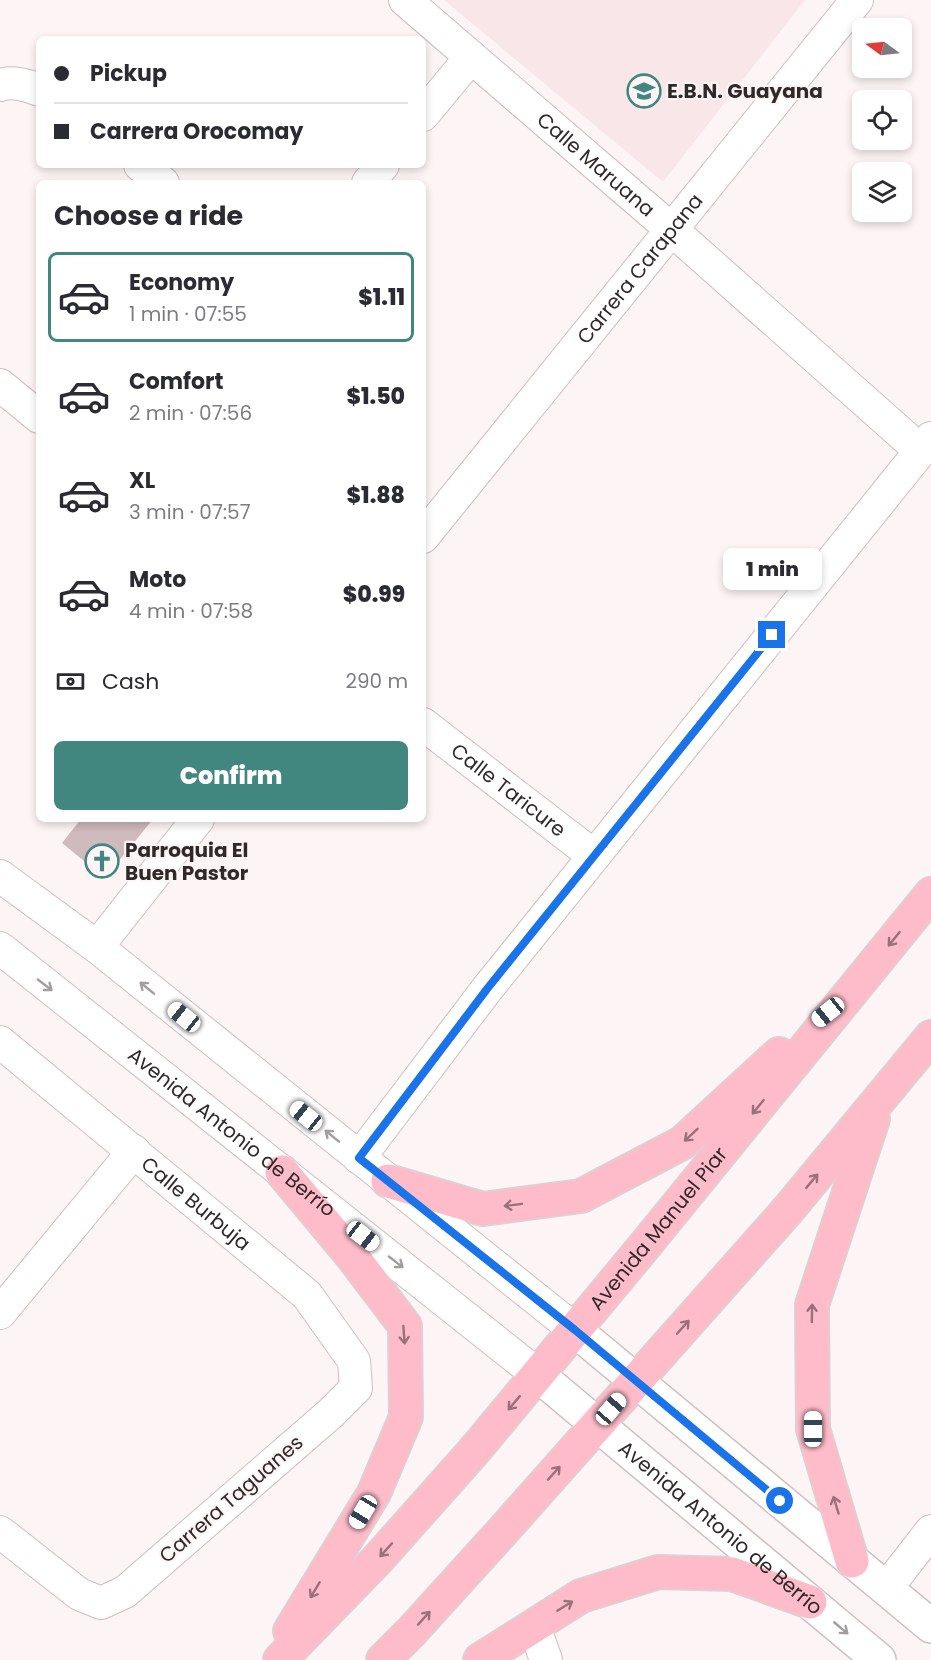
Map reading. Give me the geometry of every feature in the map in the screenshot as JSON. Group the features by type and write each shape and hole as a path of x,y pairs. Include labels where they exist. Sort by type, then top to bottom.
{"highway":[{"name":"Avenida Manuel Piar","path":"280,1660 377,1560 474,1451 931,894"},
{"path":"388,1181 483,1209 581,1196 682,1143 795,1039 845,999"},
{"path":"383,1660 412,1631 787,1211 931,1037"},
{"path":"852,1561 813,1429 812,1305 867,1133 883,1096"},
{"path":"273,1660 374,1493 406,1417 405,1326 352,1256 282,1172"},
{"path":"480,1660 581,1596 658,1572 732,1574 810,1602"}],"street":[{"name":"Calle Maruana","path":"405,0 926,445"},
{"name":"Carrera Carapana","path":"426,533 857,0"},
{"path":"426,111 471,57"},
{"path":"0,85 5,83 36,89"},
{"path":"144,168 159,180"},
{"path":"370,180 380,168"},
{"path":"0,385 36,415"},
{"path":"359,1158 487,989 926,445"},
{"name":"Calle Taricure","path":"426,726 594,856"},
{"path":"97,947 196,822"},
{"path":"0,876 97,947 575,1330 931,1626"},
{"name":"Avenida Antonio de Berrío","path":"0,948 538,1374 879,1660"},
{"name":"Calle Burbuja","path":"0,1042 307,1295 354,1361 356,1388"},
{"path":"0,1313 134,1151"},
{"name":"Carrera Taguanes","path":"0,1532 79,1594 101,1603 125,1592 331,1413 356,1388"},
{"path":"886,1589 931,1531"},
{"path":"534,1626 546,1660"}],"shaded area":[{"name":"E.B.N. Guayana","path":"444,0 805,0 663,182"}],"building":[{"name":"Parroquia El Buen Pastor","path":"79,822 151,822 105,878 62,843"}],"place":[{"name":"E.B.N. Guayana","path":"644,91"},
{"name":"Parroquia El Buen Pastor","path":"102,861"}],"route":[{"path":"772,635 487,989 359,1158 575,1330 780,1501"}]}
